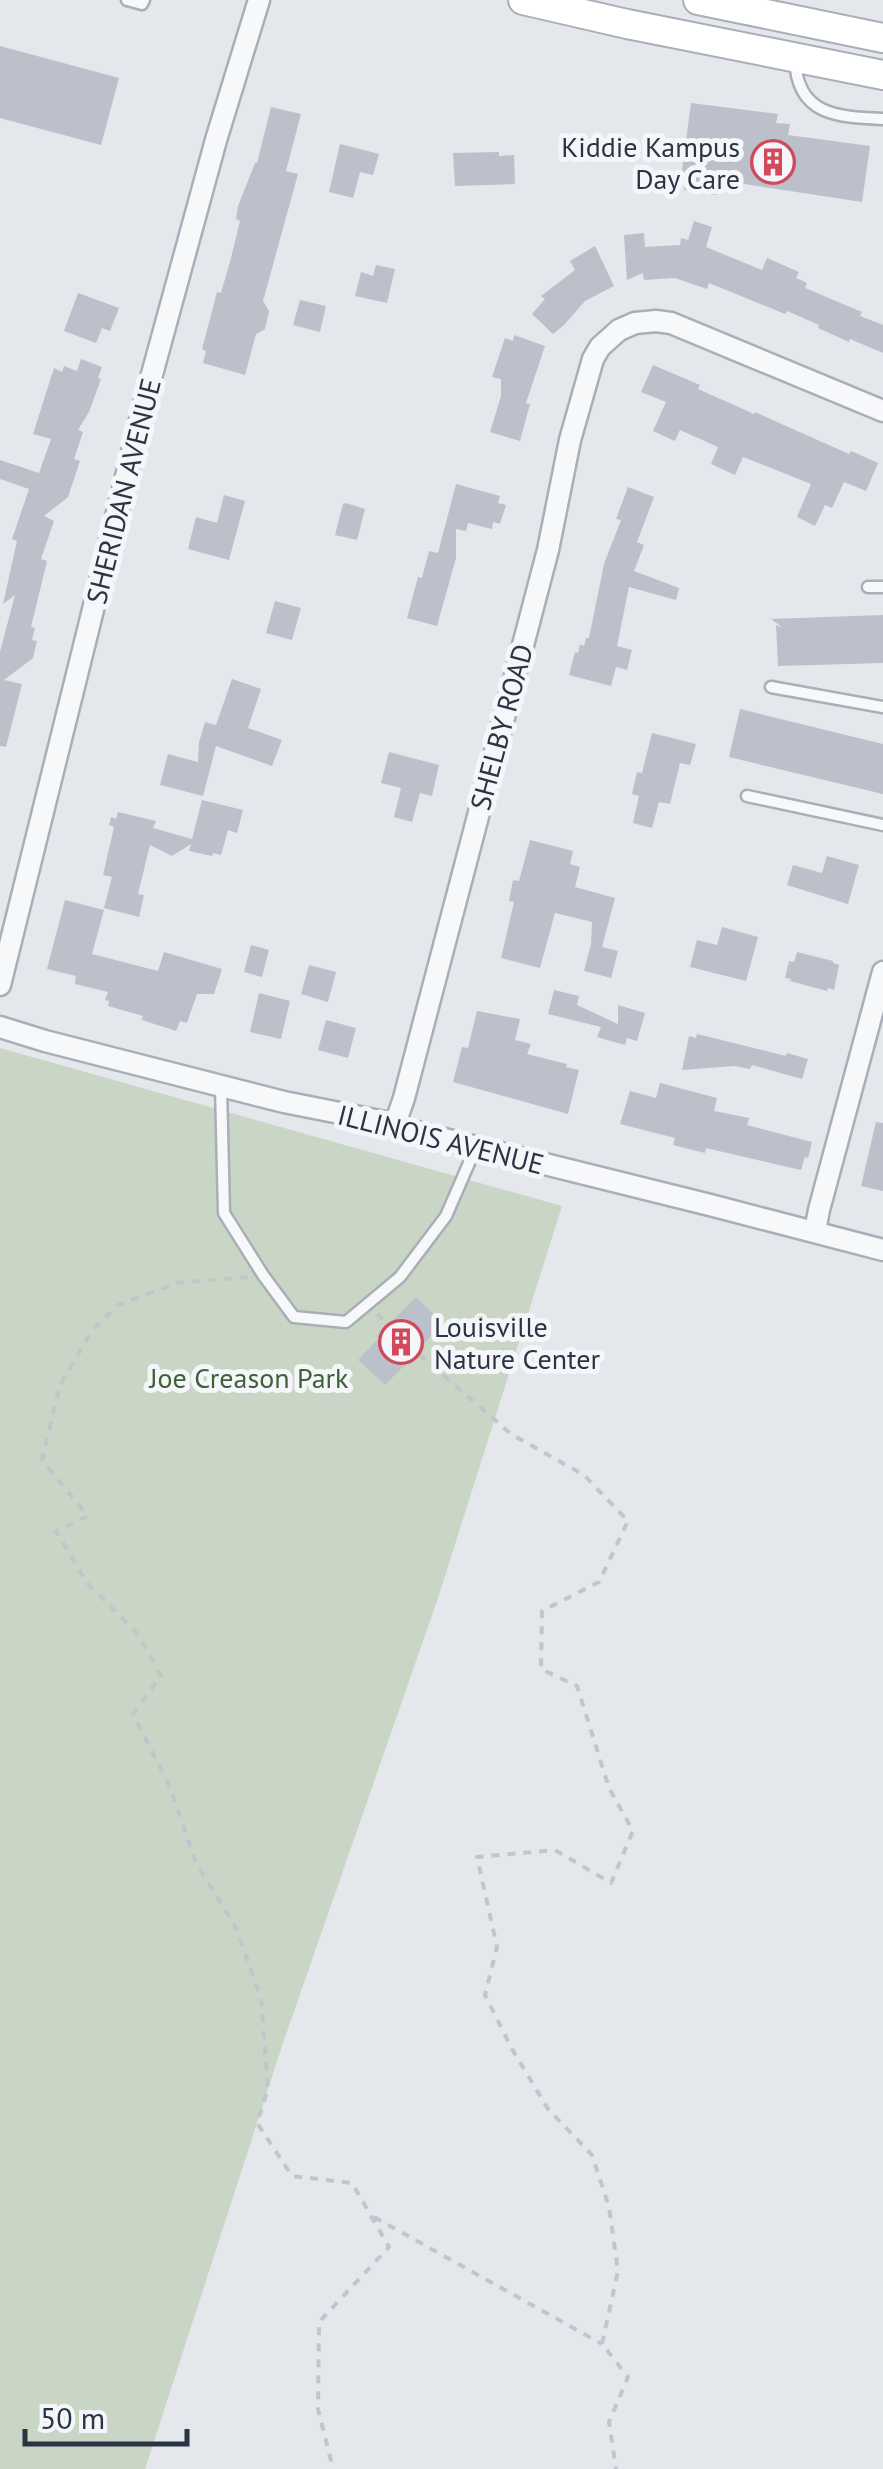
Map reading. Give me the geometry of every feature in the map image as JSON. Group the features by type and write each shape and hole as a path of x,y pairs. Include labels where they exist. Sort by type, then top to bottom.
{"main road":[{"path":"522,0 883,76"},
{"path":"698,0 883,38"}],"street":[{"name":"SHERIDAN AVENUE","path":"0,985 144,400 259,0"},
{"name":"SHELBY ROAD","path":"396,1124 548,550 570,440 600,346 634,323 670,323 883,411"},
{"path":"815,1231 883,972"},
{"name":"ILLINOIS AVENUE","path":"0,1027 284,1102 396,1124 883,1250"}],"lane":[{"path":"127,0 142,4 144,0"},
{"path":"795,58 796,78 802,94 812,104 824,111 883,118"},
{"path":"868,587 883,587"},
{"path":"772,687 883,707"},
{"path":"747,796 883,825"},
{"path":"222,1086 224,1213 294,1317 346,1322 400,1277 446,1216 476,1147"}],"path":[{"path":"263,1275 176,1283 118,1306 93,1329 60,1385 42,1460 88,1516 56,1532 86,1583 136,1632 161,1676 133,1714 170,1787 196,1863 235,1926 261,1998 268,2089 256,2124 292,2176 352,2183 389,2247 318,2322 318,2409 333,2469"},
{"path":"419,1354 511,1434 584,1475 628,1521 599,1582 542,1611 542,1669 576,1686 609,1788 633,1831 611,1883 556,1850 477,1857 497,1947 485,1995 548,2109 592,2155 610,2208 618,2271 602,2344"},
{"path":"370,2215 602,2344 628,2377 609,2422 616,2469"}],"green space":[{"name":"Joe Creason Park","path":"0,1048 562,1206 439,1595 281,2049 145,2469 0,2469"}],"building":[{"path":"0,46 119,78 101,145 0,118"},
{"name":"Kiddie Kampus Day Care","path":"691,103 778,114 776,123 790,124 788,135 870,146 862,202 725,181 724,191 717,190 716,195 684,190 686,178 681,177"},
{"path":"271,107 301,114 286,171 298,174 263,301 269,311 265,329 256,334 245,375 203,363 206,351 202,349 217,292 221,293 231,258 240,221 236,219 238,206 257,163"},
{"path":"340,144 379,154 373,175 360,172 353,198 329,192"},
{"path":"499,152 499,156 514,155 515,184 455,186 453,153"},
{"path":"694,221 712,227 706,247 762,270 767,258 799,272 796,278 807,283 805,288 883,325 883,353 850,339 849,342 787,311 785,314 709,283 707,289 675,278 644,280 643,273 627,280 624,235 644,233 645,247 680,245 681,238 688,240"},
{"path":"595,246 614,286 585,301 553,334 532,314 545,299 541,296 575,270 570,261"},
{"path":"376,265 395,269 387,303 355,296 361,272 373,276"},
{"path":"78,293 119,308 110,331 102,328 96,343 64,331"},
{"path":"300,300 326,306 320,332 293,325"},
{"path":"514,335 545,346 526,403 530,404 520,441 490,432 501,396 501,379 492,377 505,338 513,341"},
{"path":"81,359 102,367 98,378 101,379 78,430 83,432 74,459 80,461 68,497 44,516 54,521 41,559 47,561 31,627 35,628 32,640 37,641 33,658 4,680 22,684 6,747 0,746 0,652 15,595 3,604 17,541 12,539 29,489 0,479 0,460 39,473 51,439 33,434 54,368 62,372 64,366 77,371"},
{"path":"653,365 754,414 878,463 866,491 844,482 832,508 825,505 815,526 797,517 811,484 743,457 735,475 711,464 718,447 680,430 675,441 653,431 666,402 641,392"},
{"path":"456,484 500,496 498,503 506,505 500,524 493,522 492,529 468,523 466,531 456,529 456,558 437,626 407,618 429,551 438,553"},
{"path":"628,487 654,497 637,542 644,545 634,571 679,588 676,600 629,587 617,646 632,650 627,670 616,667 611,686 569,675 575,652 589,638 604,564 621,520 616,519"},
{"path":"224,495 245,501 229,560 188,549 196,517 217,523"},
{"path":"346,503 365,509 357,540 335,535"},
{"path":"275,601 301,608 292,640 266,633"},
{"path":"883,615 883,663 778,666 776,625 783,628 771,619"},
{"path":"232,679 261,689 248,728 282,740 272,766 216,746 203,796 160,785 168,754 198,762 205,722 216,725"},
{"path":"740,709 883,744 883,794 729,757"},
{"path":"652,733 696,744 690,765 680,763 670,804 659,802 652,828 633,823 639,796 632,794"},
{"path":"389,752 439,765 432,796 420,793 412,822 394,817 401,788 381,783"},
{"path":"202,800 243,810 237,833 228,830 221,855 189,851 191,844 172,856 150,845 138,894 144,895 139,917 104,908 112,877 103,875 114,827 109,825 111,817 116,819 118,812 156,821 153,828 192,839"},
{"path":"530,840 573,851 570,864 580,867 575,887 615,898 602,947 618,951 611,978 584,971 592,922 555,913 540,968 501,958 514,902 509,901 513,880 519,881"},
{"path":"827,856 859,865 848,904 787,885 793,865 822,873"},
{"path":"65,900 104,910 92,954 158,971 164,952 222,969 214,994 197,994 187,1023 180,1021 176,1031 108,1006 108,992 75,984 76,976 47,969"},
{"path":"722,927 758,937 746,981 690,967 697,940 717,945"},
{"path":"251,945 269,950 262,977 244,972"},
{"path":"797,952 839,965 834,990 785,978 789,961 794,962"},
{"path":"309,965 336,972 328,1002 301,994"},
{"path":"554,990 579,996 577,1005 618,1024 618,1005 645,1013 637,1041 627,1038 625,1045 597,1037 601,1027 548,1014"},
{"path":"259,993 290,1001 281,1039 250,1032"},
{"path":"477,1011 520,1019 515,1040 531,1044 527,1054 579,1070 568,1114 453,1082 462,1047 468,1048"},
{"path":"326,1020 356,1028 348,1058 318,1050"},
{"path":"697,1034 808,1059 802,1079 752,1065 750,1069 735,1066 682,1070 689,1036 696,1038"},
{"path":"660,1083 717,1098 714,1111 749,1118 747,1125 812,1142 808,1158 805,1157 801,1170 706,1148 705,1153 673,1145 675,1138 620,1124 630,1091 656,1098"},
{"path":"876,1122 883,1123 883,1191 861,1186"},
{"name":"Louisville Nature Center","path":"416,1297 443,1323 416,1358 385,1385 358,1360"}],"place":[{"name":"Kiddie Kampus Day Care","path":"773,162"},
{"name":"Louisville Nature Center","path":"401,1342"}]}
